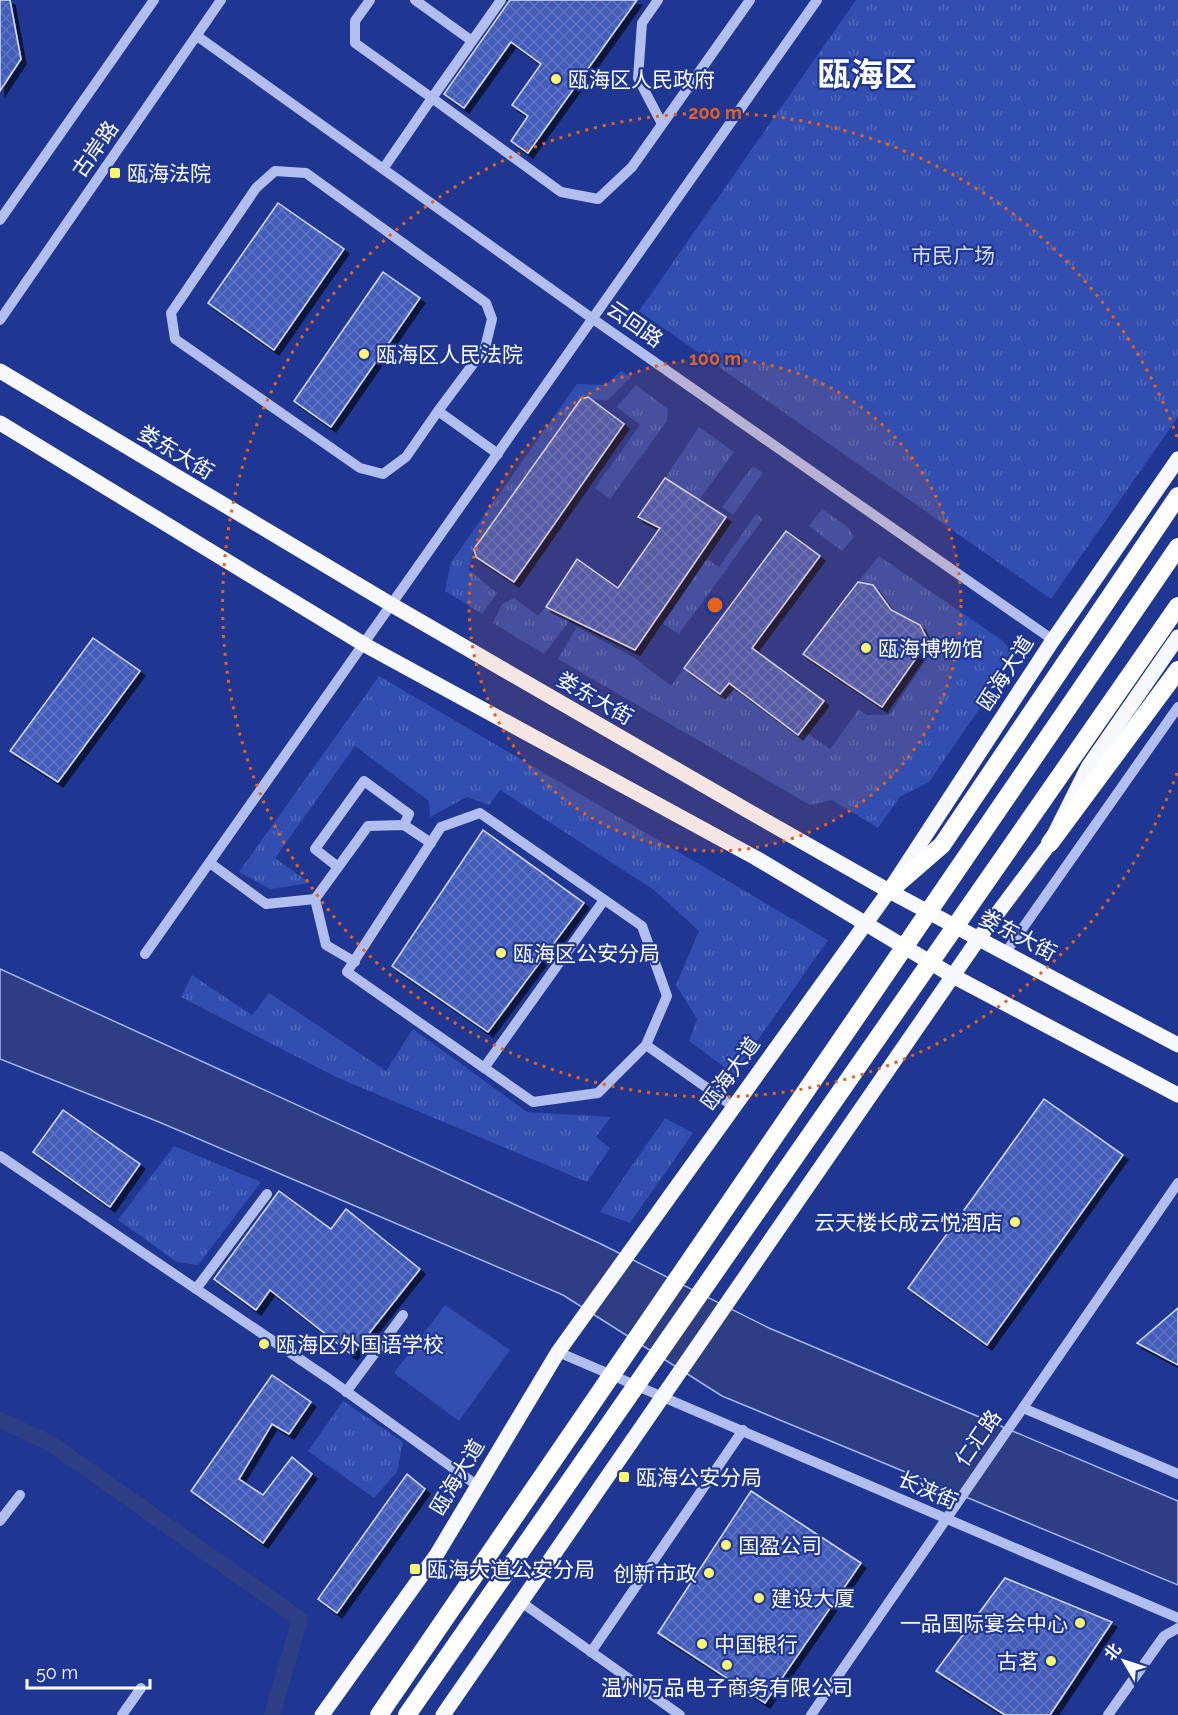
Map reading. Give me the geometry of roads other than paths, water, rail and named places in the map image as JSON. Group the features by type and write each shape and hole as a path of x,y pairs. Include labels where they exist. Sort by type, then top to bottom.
{"highway":[{"path":"889,891 942,845 1178,496"},
{"path":"379,1715 1178,547"},
{"path":"407,1715 1178,606"},
{"path":"1050,843 1178,670"}],"main road":[{"name":"娄东大街","path":"0,371 392,605 889,891 1178,1045"},
{"path":"0,423 365,645 756,858 953,976 1178,1095"},
{"name":"瓯海大道","path":"322,1715 437,1554 558,1352 889,891 1053,640 1178,459"},
{"path":"443,1715 979,938 1050,843 1088,767 1178,637"}],"street":[{"name":"古岸路","path":"0,320 221,0"},
{"path":"370,0 355,21 355,43 561,192 597,199 632,166 750,0"},
{"path":"415,0 472,41"},
{"path":"383,169 501,0"},
{"path":"658,0 642,23 638,78 662,124"},
{"path":"145,954 365,645 817,0"},
{"name":"古岸路","path":"0,220 151,1"},
{"name":"云回路","path":"197,36 593,319 1053,640"},
{"path":"275,171 306,173 486,303 492,319 485,348 438,411 405,457 382,474 360,468 175,339 171,313 256,188 275,171"},
{"path":"438,411 498,454"},
{"path":"1006,952 1178,706"},
{"path":"338,867 315,849 364,781 408,814 404,825"},
{"path":"480,813 604,900 642,926 667,996 646,1045 598,1093 533,1102 347,972 441,827 480,813"},
{"path":"355,962 326,945 315,899 368,826 404,825 431,843"},
{"path":"210,863 266,903 315,899"},
{"path":"484,1068 604,900"},
{"path":"646,1045 734,1107"},
{"path":"0,1155 346,1392 478,1486"},
{"name":"仁汇路","path":"811,1715 1178,1183"},
{"path":"196,1289 267,1194"},
{"path":"346,1392 404,1315"},
{"name":"长浃街","path":"558,1352 663,1395 1178,1618"},
{"path":"1023,1408 1178,1474"},
{"path":"591,1652 743,1430"},
{"path":"0,1521 20,1495"},
{"path":"521,1602 680,1715"},
{"path":"1108,1715 1164,1636 1178,1628"},
{"path":"122,1715 141,1688"}],"waterway":[{"path":"0,1420 50,1443 300,1619 272,1715"}],"place":[{"name":"瓯海区人民政府","path":"556,79"},
{"name":"瓯海法院","path":"115,173"},
{"name":"瓯海区人民法院","path":"364,354"},
{"name":"瓯海博物馆","path":"866,648"},
{"name":"瓯海区公安分局","path":"501,953"},
{"name":"云天楼长成云悦酒店","path":"1015,1222"},
{"name":"瓯海区外国语学校","path":"264,1344"},
{"name":"瓯海公安分局","path":"624,1477"},
{"name":"国盈公司","path":"726,1545"},
{"name":"瓯海大道公安分局","path":"415,1569"},
{"name":"创新市政","path":"709,1573"},
{"name":"建设大厦","path":"759,1598"},
{"name":"一品国际宴会中心","path":"1080,1623"},
{"name":"中国银行","path":"702,1644"},
{"name":"古茗","path":"1051,1661"},
{"name":"温州万品电子商务有限公司","path":"727,1665"}],"district":[{"name":"瓯海区","path":"867,74"}],"park label":[{"name":"市民广场","path":"953,255"}]}
